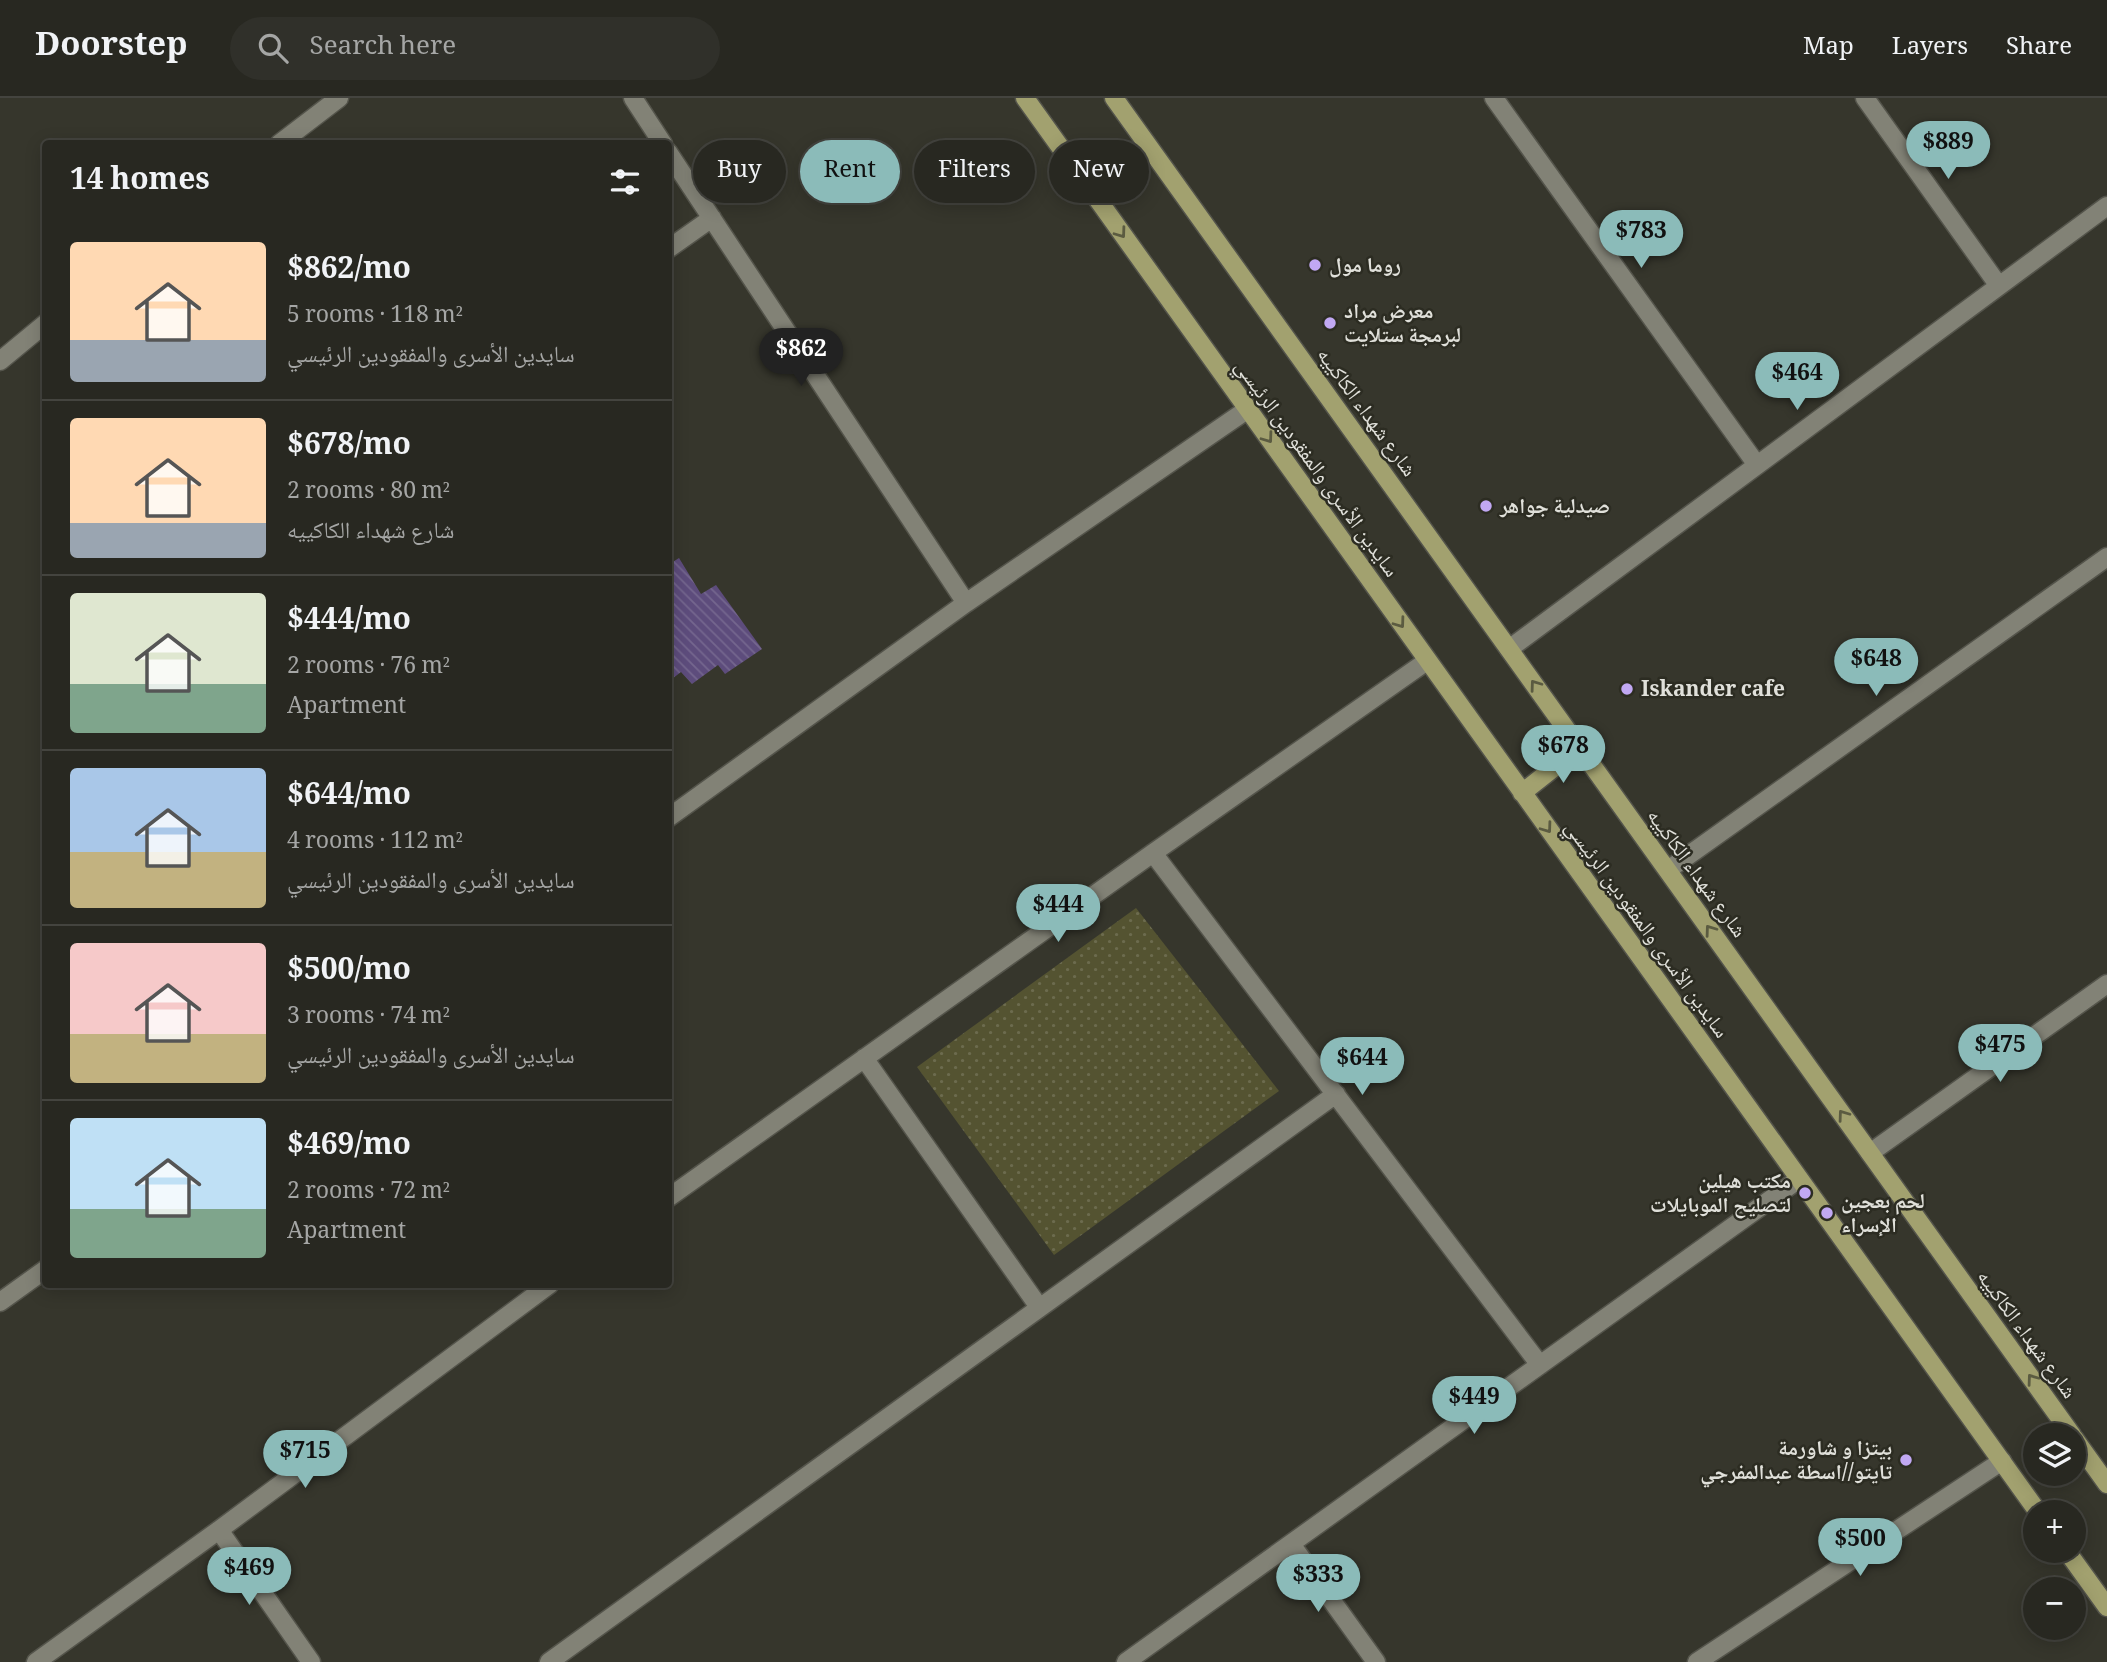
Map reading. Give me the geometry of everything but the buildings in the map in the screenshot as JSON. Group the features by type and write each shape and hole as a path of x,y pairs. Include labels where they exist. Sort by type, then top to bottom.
{"main road":[{"name":"سايدين الأسرى والمفقودين الرئيسي","path":"1025,98 2030,1500"},
{"name":"شارع شهداء الكاكييه","path":"1115,98 2064,1423"},
{"path":"1522,793 1580,747"},
{"name":"شارع شهداء الكاكييه","path":"2086,1454 2107,1484"},
{"path":"2075,1563 2107,1607"}],"street":[{"path":"284,140 339,98"},
{"path":"1494,98 1757,465"},
{"path":"1865,98 1999,286"},
{"path":"635,99 661,140"},
{"path":"672,158 967,603"},
{"path":"1509,649 2107,206"},
{"path":"672,246 712,218"},
{"path":"0,361 42,326"},
{"path":"672,815 967,603 1248,409"},
{"path":"1668,870 2107,557"},
{"path":"672,1195 1427,661"},
{"path":"1153,853 1540,1365"},
{"path":"1870,1153 2107,984"},
{"path":"864,1058 1039,1307"},
{"path":"549,1662 1336,1094"},
{"path":"1126,1662 1799,1179"},
{"path":"0,1302 42,1272"},
{"path":"36,1662 545,1288"},
{"path":"1697,1662 2002,1461"},
{"path":"219,1530 311,1662"},
{"path":"1291,1544 1376,1662"}],"shaded area":[{"path":"1136,908 1279,1091 1054,1255 917,1067"}],"place":[{"name":"روما مول","path":"1315,265"},
{"name":"معرض مراد لبرمجة ستلايت","path":"1330,323"},
{"name":"صيدلية جواهر","path":"1486,506"},
{"name":"Iskander cafe","path":"1627,689"},
{"name":"مكتب هيلين لتصليح الموبايلات","path":"1805,1193"},
{"name":"لحم بعجين الإسراء","path":"1827,1213"},
{"name":"بيتزا و شاورمة تايتو//اسطة عبدالمفرجي","path":"1906,1460"}]}
